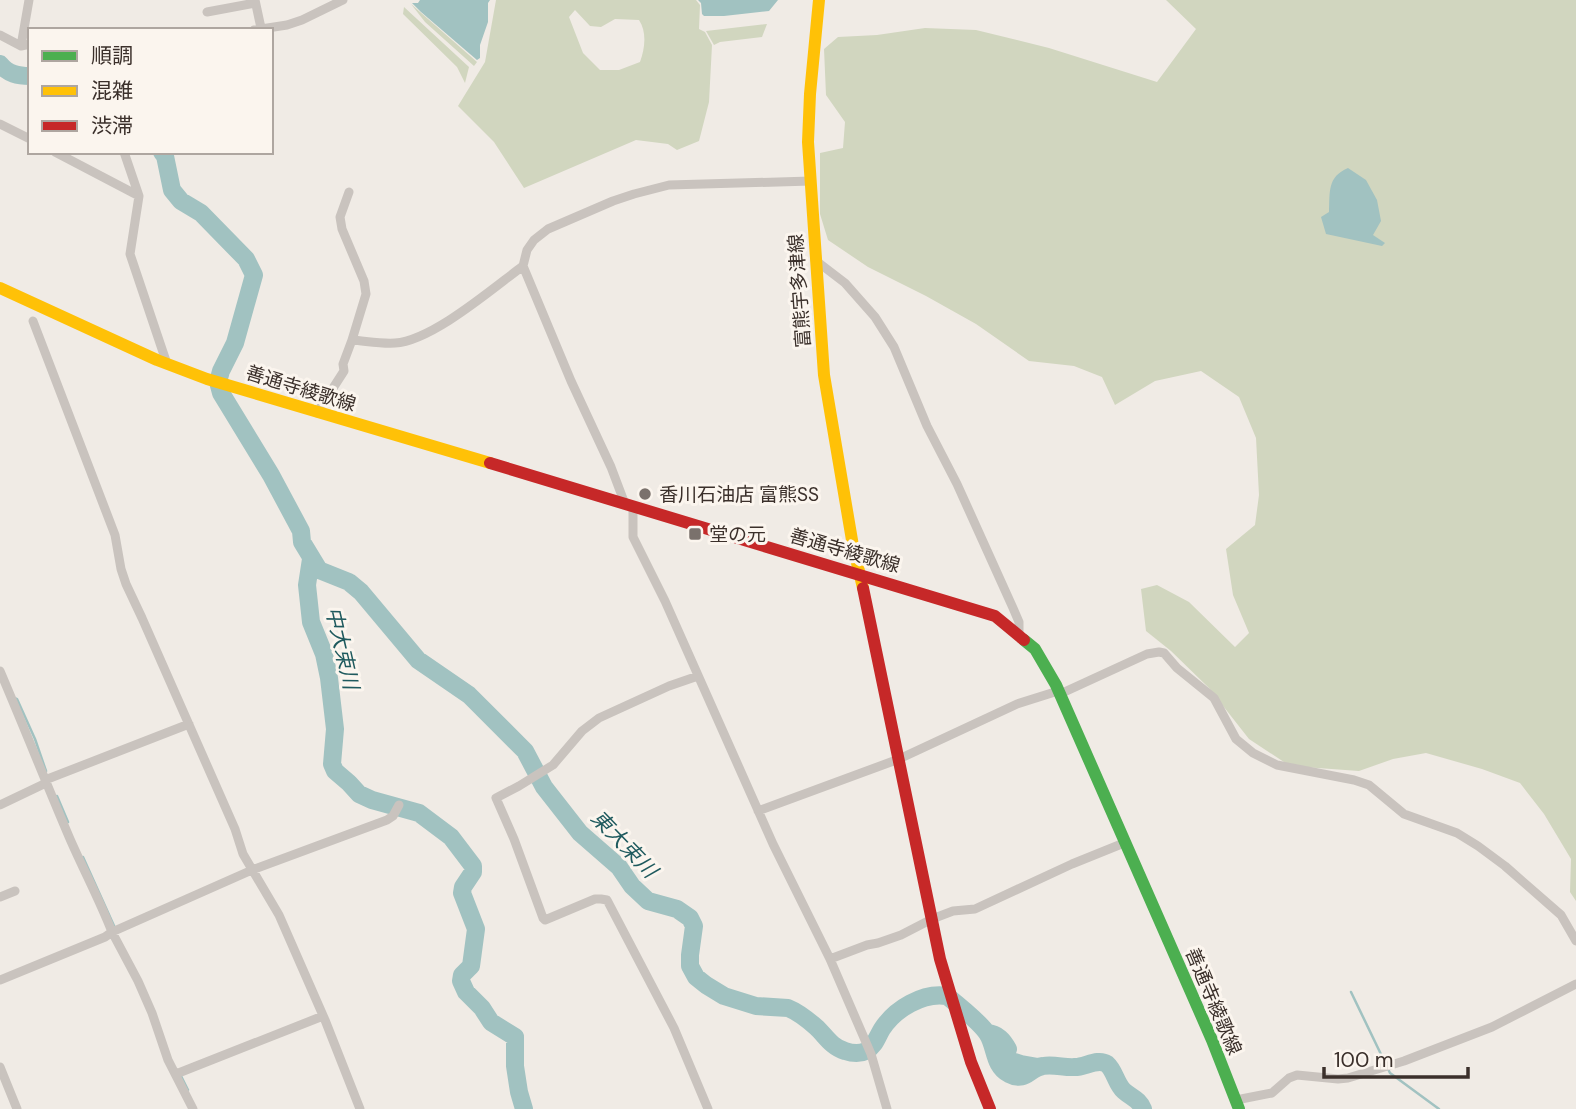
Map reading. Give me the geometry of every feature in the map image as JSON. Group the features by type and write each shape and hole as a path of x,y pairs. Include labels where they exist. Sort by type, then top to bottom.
{"main road":[{"name":"富熊宇多津線","path":"820,0 808,142 824,375 860,576 932,919 958,1022 990,1109"},
{"name":"善通寺綾歌線","path":"0,288 167,364 230,387 995,616 1035,649 1059,693 1212,1040 1237,1104"}],"street":[{"path":"0,35 26,45 29,0"},
{"path":"264,28 302,20 344,0"},
{"path":"206,12 255,1 257,28"},
{"path":"0,124 28,138"},
{"path":"59,154 139,195"},
{"path":"125,154 139,195 130,254 167,364"},
{"path":"811,181 669,185 634,194 548,229 534,240 527,250 523,266 570,381 629,505 633,537 866,1042 887,1109"},
{"path":"317,413 344,371 343,364 366,294 364,281 342,229 340,217 349,192"},
{"path":"815,260 845,283 875,317 894,347 927,426 957,484 1013,608 1019,622 1019,635"},
{"path":"352,340 395,343 414,340 472,304 523,266"},
{"path":"33,321 115,535 126,584 235,830 243,854 279,915 360,1109"},
{"path":"758,811 899,759 1017,704 1059,693 1147,654 1158,652 1164,653 1177,668 1214,698 1236,739 1243,746 1277,765 1369,785 1404,814 1457,833 1505,866 1547,901 1561,915 1576,941"},
{"path":"0,671 72,845 115,930 152,1013 169,1060 179,1073 192,1109"},
{"path":"698,676 669,686 599,718 582,731 553,765 496,798 545,920 595,899 607,900 674,1028 708,1109"},
{"path":"0,805 47,780 189,724"},
{"path":"0,980 105,937 115,930 252,870 387,820 398,808"},
{"path":"830,959 867,944 901,935 953,911 975,909 1124,842"},
{"path":"0,897 15,891"},
{"path":"1237,1104 1272,1093 1289,1078 1297,1075 1348,1078 1404,1061 1492,1027 1576,984"},
{"path":"179,1073 323,1016"},
{"path":"0,1067 17,1109"}],"green space":[{"path":"496,0 696,0 700,5 699,29 705,32 712,45 709,102 699,141 677,150 668,144 636,140 524,188 494,142 458,106 485,62","holes":["575,10 590,26 601,27 615,19 639,20 644,40 640,62 619,70 600,70 583,53 569,17"]},
{"path":"1166,0 1576,0 1576,901 1570,892 1571,859 1544,814 1520,783 1426,753 1393,759 1359,771 1290,766 1249,739 1209,688 1146,631 1141,589 1157,585 1189,602 1235,647 1249,633 1233,595 1226,549 1255,525 1259,495 1256,438 1239,397 1201,371 1155,381 1115,405 1102,377 1074,366 1029,361 976,324 868,267 828,240 820,214 820,153 843,148 845,122 826,95 824,49 838,37 925,28 976,30 1049,48 1157,82 1196,29"},
{"path":"411,4 477,62 474,66 425,22"},
{"path":"404,7 469,67 465,83 457,67 403,14"},
{"path":"767,24 762,37 714,45 706,31"}],"water":[{"path":"420,0 490,0 488,22 480,45 480,58 477,60 412,3 418,3"},
{"path":"698,0 778,0 769,11 704,16"},
{"path":"1348,168 1366,180 1377,200 1381,221 1373,235 1385,243 1382,246 1326,234 1321,217 1329,212 1331,186 1336,176"}],"waterway":[{"name":"中大束川","path":"0,64 14,74 28,76"},
{"name":"東大束川","path":"164,154 172,190 181,201 201,213 246,259 254,275 235,343 218,382 221,393 271,475 301,531 302,542 319,570 349,582 361,592 418,660 469,695 525,751 544,787 580,833 619,867 632,886 648,901 677,909 690,918 694,926 690,966 696,977 724,996 756,1006 788,1008 813,1024 836,1047 853,1053 869,1049 894,1015 910,1004 919,999 947,996 987,1033 997,1061 1009,1074 1020,1077 1043,1066 1075,1067 1103,1062 1110,1067 1121,1088 1143,1109"},
{"name":"中大束川","path":"311,559 307,585 311,622 324,654 329,678 335,729 332,764 335,771 359,794 419,813 451,837 473,866 473,872 462,893 476,929 471,966 462,975 461,981 466,992 491,1022 515,1037 515,1066 524,1109"},
{"path":"15,698 35,739 46,771"},
{"path":"57,796 68,822"},
{"path":"83,857 115,928"},
{"path":"1351,992 1390,1073 1439,1109"},
{"path":"987,1033 997,1036 1004,1043 1008,1049 1008,1060 1038,1067"},
{"path":"180,1074 188,1090"}],"traffic: fast":[{"path":"1024,640 1035,649 1056,685 1212,1040 1239,1109"}],"traffic: slow":[{"path":"819,0 808,142 824,375 853,546 863,588"},
{"path":"0,288 157,360 207,379 490,463"}],"traffic: jam":[{"path":"490,463 995,616 1024,640"},
{"path":"863,588 940,959 971,1062 990,1109"}],"place":[{"name":"香川石油店 富熊SS","path":"645,494"},
{"name":"堂の元","path":"695,534"}]}
